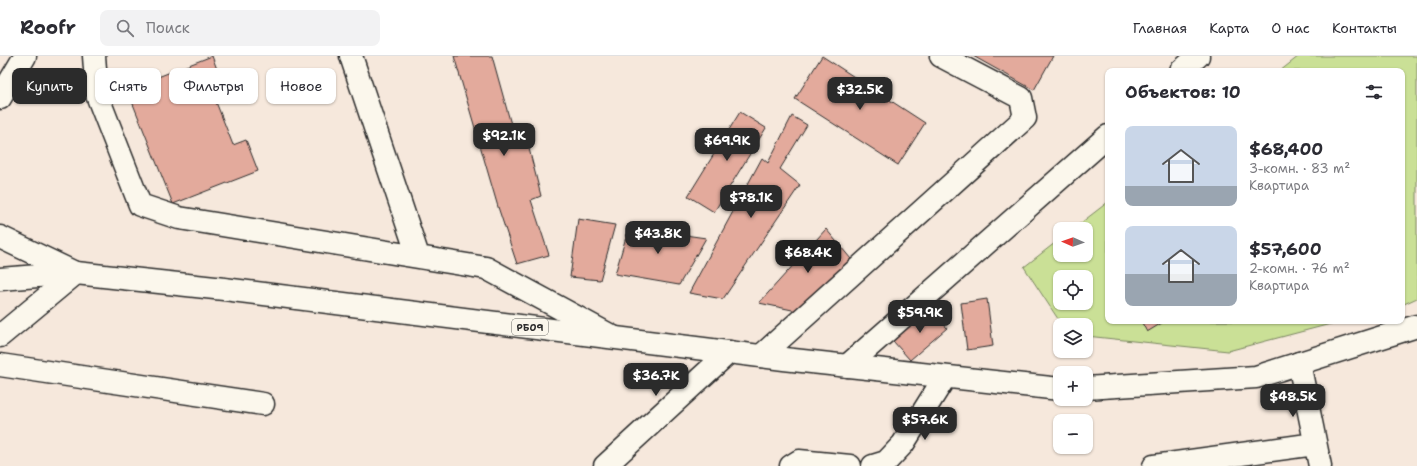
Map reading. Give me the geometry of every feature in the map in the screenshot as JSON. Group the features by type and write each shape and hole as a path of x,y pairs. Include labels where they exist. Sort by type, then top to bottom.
{"main road":[{"path":"0,98 26,56"},
{"path":"94,56 97,95 140,205 178,218 486,268 614,338"},
{"path":"351,56 418,256"},
{"path":"761,356 1025,118 1021,98 941,56"},
{"path":"1184,68 1198,56"},
{"path":"847,366 1105,139"},
{"path":"0,237 76,273 0,336"},
{"name":"РБ09","path":"0,279 76,273 224,289 945,378 1053,388"},
{"path":"1093,388 1256,377 1417,326"},
{"path":"606,466 729,352"},
{"path":"1299,363 1320,466"},
{"path":"0,365 263,404"},
{"path":"873,466 886,462 903,444 945,378"},
{"path":"1154,466 1316,444"},
{"path":"791,466 799,461 850,466"}],"green space":[{"path":"1299,56 1417,56 1417,298 1405,304 1405,68 1284,68"},
{"path":"1105,204 1105,324 1331,324 1228,351 1093,337 1093,318 1057,318 1024,267 1053,244 1053,262 1093,262 1093,222 1082,222"}],"building":[{"path":"212,56 216,68 181,68"},
{"path":"454,56 492,56 512,128 523,125 541,196 531,200 549,255 517,264 498,207"},
{"path":"822,56 925,123 898,165 795,99"},
{"path":"973,56 1053,56 1034,90"},
{"path":"169,73 169,104 217,104 233,145 246,140 258,171 173,204 133,104 161,104 161,76"},
{"path":"740,112 766,128 714,212 688,196"},
{"path":"792,116 807,125 780,169 800,185 723,299 689,293 762,158 768,163"},
{"path":"578,219 615,225 600,280 570,277"},
{"path":"629,227 706,238 679,285 615,274"},
{"path":"826,229 851,259 797,311 759,303"},
{"path":"987,299 993,346 967,350 961,303"},
{"path":"930,308 947,328 910,360 893,341"},
{"path":"1143,324 1160,324 1147,332"}]}
